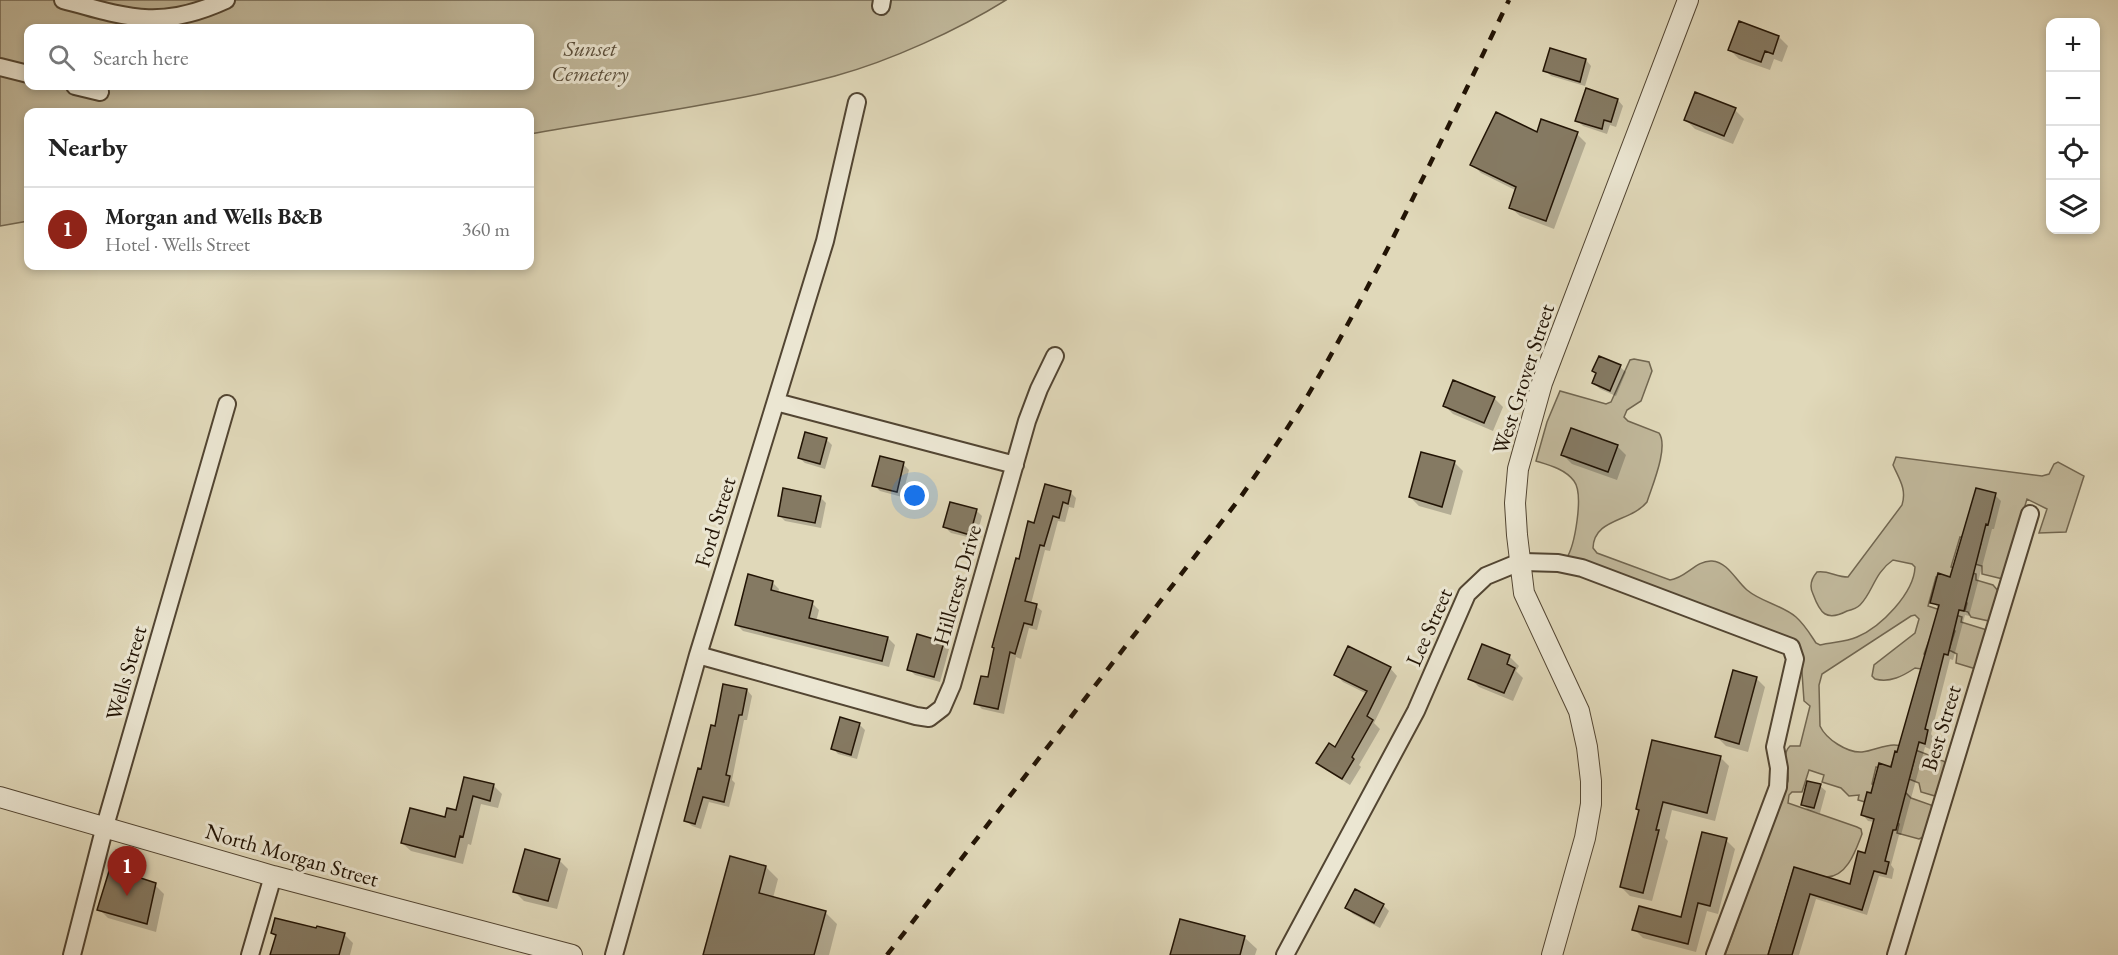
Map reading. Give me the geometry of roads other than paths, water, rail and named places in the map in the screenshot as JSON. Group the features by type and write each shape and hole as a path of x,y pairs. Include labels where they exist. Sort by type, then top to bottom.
{"street":[{"path":"63,0 126,17 167,19 203,11 226,0"},
{"path":"126,17 130,0"},
{"name":"West Grover Street","path":"1555,955 1585,838 1591,804 1591,781 1587,747 1579,711 1524,593 1515,503 1518,469 1539,394 1688,0"},
{"path":"0,67 24,73"},
{"path":"92,90 100,92"},
{"name":"Ford Street","path":"614,955 698,655 825,241 857,102"},
{"path":"776,402 1015,465 1039,389 1055,356"},
{"name":"Wells Street","path":"72,955 105,826 227,404"},
{"name":"Hillcrest Drive","path":"698,655 929,718 942,708 952,685 1015,465"},
{"name":"Best Street","path":"1896,955 2030,514"},
{"name":"Lee Street","path":"1285,955 1416,711 1467,594 1486,576 1520,562 1558,563 1582,568 1791,647 1796,659 1775,747 1779,768 1778,787 1715,955"},
{"name":"North Morgan Street","path":"0,797 273,876 572,955"},
{"path":"250,955 273,876"}],"railway":[{"path":"887,955 1240,498 1288,427 1315,383 1391,241 1509,0"}],"place":[{"name":"Morgan and Wells B&B","path":"127,896"}],"park label":[{"name":"Sunset Cemetery","path":"590,60"}]}
